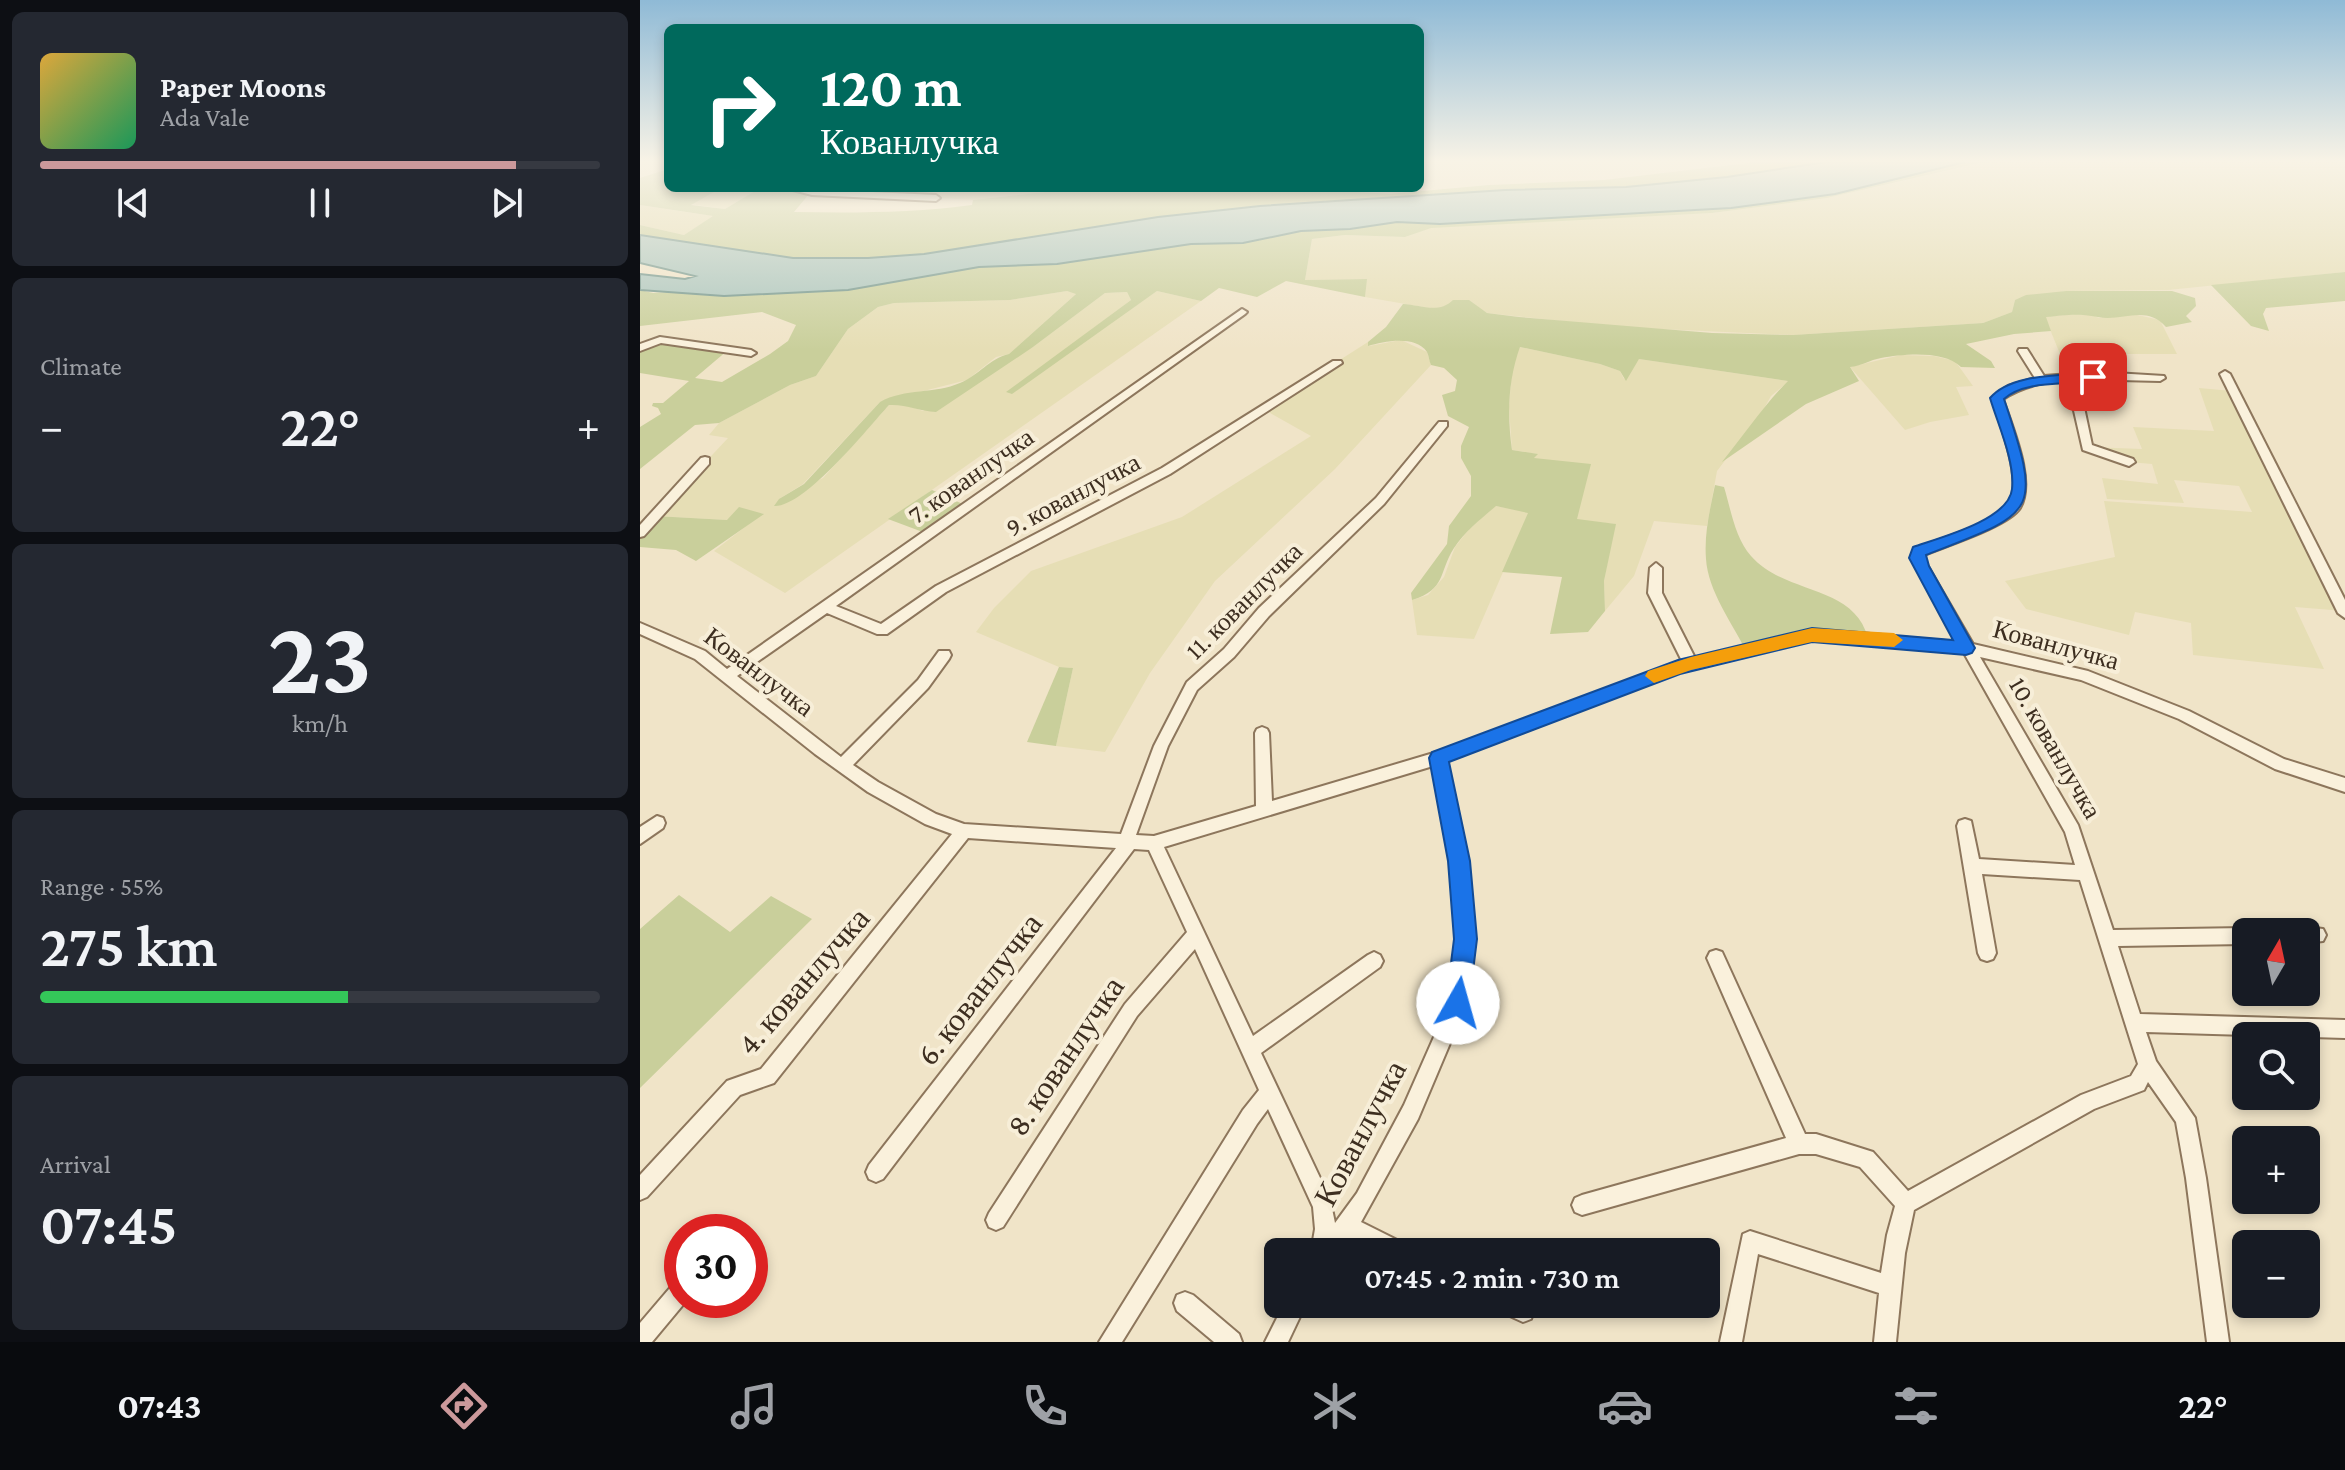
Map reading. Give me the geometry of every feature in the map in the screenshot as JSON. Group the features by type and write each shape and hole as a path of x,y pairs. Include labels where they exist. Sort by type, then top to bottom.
{"street":[{"name":"7. кованлучка","path":"727,676 1242,312"},
{"path":"640,348 660,340 751,353"},
{"path":"2023,351 2042,381"},
{"name":"9. кованлучка","path":"824,606 882,630 941,589 1166,471 1337,363"},
{"path":"2225,374 2345,613"},
{"path":"2072,377 2087,447 2129,462"},
{"name":"10. кованлучка","path":"2160,378 2072,377 2006,390 1997,398 2015,454 2020,489 2014,508 1988,525 1919,552 1917,558 2072,830 2148,1066 2185,1118 2218,1342"},
{"name":"11. кованлучка","path":"1128,841 1161,746 1192,686 1229,653 1264,612 1371,511 1443,424"},
{"path":"640,533 705,461"},
{"path":"1656,568 1655,593 1691,664"},
{"name":"Кованлучка","path":"640,628 700,655 842,766 931,819 964,831 1154,843 1439,758 1691,664 1812,635 1966,648 2083,675 2184,715 2280,764 2345,785"},
{"path":"842,766 923,684 944,655"},
{"path":"1262,733 1264,809"},
{"name":"Кованлучка","path":"1334,1238 1347,1226 1364,1200 1411,1112 1458,1003 1466,939 1459,861 1439,758"},
{"path":"640,837 657,823"},
{"path":"1965,826 1987,953"},
{"name":"4. кованлучка","path":"640,1190 734,1088 753,1083 774,1068 888,930 964,831"},
{"name":"6. кованлучка","path":"876,1172 1128,841"},
{"path":"1154,843 1323,1206 1323,1238"},
{"path":"1972,866 2086,873"},
{"name":"8. кованлучка","path":"996,1220 1131,1010 1196,934"},
{"path":"2105,938 2232,936"},
{"path":"1716,958 1799,1144"},
{"path":"1249,1050 1374,961"},
{"path":"2135,1023 2345,1029"},
{"path":"1906,1203 2088,1102 2137,1083 2148,1066"},
{"path":"1110,1342 1250,1117 1269,1093"},
{"path":"1582,1205 1799,1144 1816,1144 1866,1159 1906,1203"},
{"path":"1885,1342 1890,1286 1906,1203"},
{"path":"1347,1226 1371,1238"},
{"path":"1731,1342 1750,1241 1890,1286"},
{"path":"1185,1303 1231,1342"},
{"path":"640,1340 664,1311"},
{"path":"1276,1342 1288,1318"}],"shaded area":[{"path":"640,225 700,225 684,235"},
{"path":"2345,225 2345,272 2168,290 2066,291 2015,300 2012,312 1983,323 1793,335 1617,327 1487,313 1475,306 1434,309 1365,297 1366,279 1305,280 1312,239 1345,235 1405,237 1431,227"},
{"path":"1067,291 1077,293 1009,354 996,357 967,380 880,402 803,484 779,499 823,478 889,405 903,404 923,411 1033,347 1105,293 1127,292 1131,300 1007,393 1157,291 1201,301 785,593 714,551 763,513 727,520 655,516 728,438 709,435 719,423 790,385 816,376 848,329 878,307 894,303 1010,300"},
{"path":"2087,313 2099,318 2133,314 2160,320 2177,354 2060,354 2045,317"},
{"path":"1401,340 1427,352 1431,365 1335,469 1215,581 1150,673 1105,752 1056,746 1073,668 1059,667 976,632 994,608 1031,571 1182,517 1311,436 1263,409 1368,342 1369,346"},
{"path":"1520,347 1600,364 1620,371 1624,379 1639,359 1789,381 1771,396 1717,471 1707,526 1654,521 1634,576 1605,611 1604,581 1615,524 1577,520 1533,458 1537,454 1512,450 1509,407 1512,369"},
{"path":"1901,355 1934,356 1955,361 1973,386 1956,387 1969,415 1905,430 1850,367"},
{"path":"2199,388 2232,391 2344,611 2295,607 2324,669 2193,655 2191,623 2135,612 2129,635 2026,609 2005,581 2115,557 2104,501 2252,512 2239,486 2174,480 2184,503 2107,499 2102,478 2158,484 2152,464 2129,462 2087,447 2142,449 2133,427 2214,431"},
{"path":"1495,506 1529,512 1474,639 1417,635 1412,600 1428,595 1444,577 1455,547 1470,528"}],"green space":[{"path":"640,225 684,235 700,225 1110,225 924,254 868,258 793,258 640,235"},
{"path":"1379,225 1494,225 1431,228 1405,237 1345,235 1312,239 1305,280 1367,279 1365,297 1286,281 1257,297 1219,288 1201,301 1157,291 1012,394 1006,392 1131,300 1127,292 1105,293 1033,347 936,412 889,405 818,481 787,503 774,506 779,499 804,484 880,402 967,380 1009,354 1076,294 1067,291 1010,300 894,303 878,307 848,329 816,376 790,385 719,423 695,425 640,469 640,427 661,414 658,408 652,406 653,403 663,403 689,381 640,373 640,348 656,340 728,350 695,378 722,382 788,341 796,325 762,312 640,326 640,290 653,293 915,277 979,267 1057,264 1192,244 1243,243 1301,231"},
{"path":"2345,272 2345,301 2266,308 2263,314 2269,331 2251,326 2211,285"},
{"path":"2066,291 2172,291 2195,298 2196,306 2186,316 2192,322 2166,327 2150,316 2142,315 2107,318 2066,315 2046,317 2051,331 2014,334 1966,344 1991,361 1995,368 1961,367 1944,358 1923,355 1881,358 1850,367 1859,381 1806,404 1722,462 1788,381 1639,359 1626,381 1620,371 1600,364 1520,347 1510,398 1512,450 1538,454 1534,458 1591,464 1577,519 1616,524 1604,581 1605,611 1588,632 1550,634 1562,577 1502,572 1528,513 1496,506 1458,542 1431,591 1412,600 1411,593 1447,544 1449,526 1471,496 1471,476 1461,458 1461,446 1469,427 1448,416 1442,395 1455,391 1457,380 1444,368 1431,365 1427,352 1415,343 1391,341 1368,346 1368,342 1386,327 1403,304 1436,308 1453,300 1469,300 1487,313 1519,317 1712,333 1793,335 1983,323 2012,312 2015,300 2026,295"},
{"path":"1715,485 1724,487 1737,532 1751,556 1765,569 1849,608 1868,638 1812,635 1746,651 1716,595 1708,571 1706,540"},
{"path":"932,490 967,506 928,534 888,519"},
{"path":"739,507 764,514 696,561 676,550 640,547 640,533 655,516 727,520"},
{"path":"1059,667 1073,668 1056,746 1027,742"},
{"path":"679,895 730,932 771,896 812,919 640,1088 640,929"}],"water":[{"path":"1110,225 1379,225 1301,231 1243,243 1191,244 1057,264 979,267 848,290 724,296 640,290 640,274 685,279 695,276 640,263 640,235 793,258 924,254"}],"slow traffic":[{"path":"1654,676 1678,667 1812,635 1894,640"}],"route":[{"path":"1458,1003 1466,939 1459,861 1439,758 1678,667 1812,635 1966,648 1917,558 1919,552 1988,525 2014,508 2020,489 2015,454 1997,398 2006,390 2042,381 2093,377"}]}
